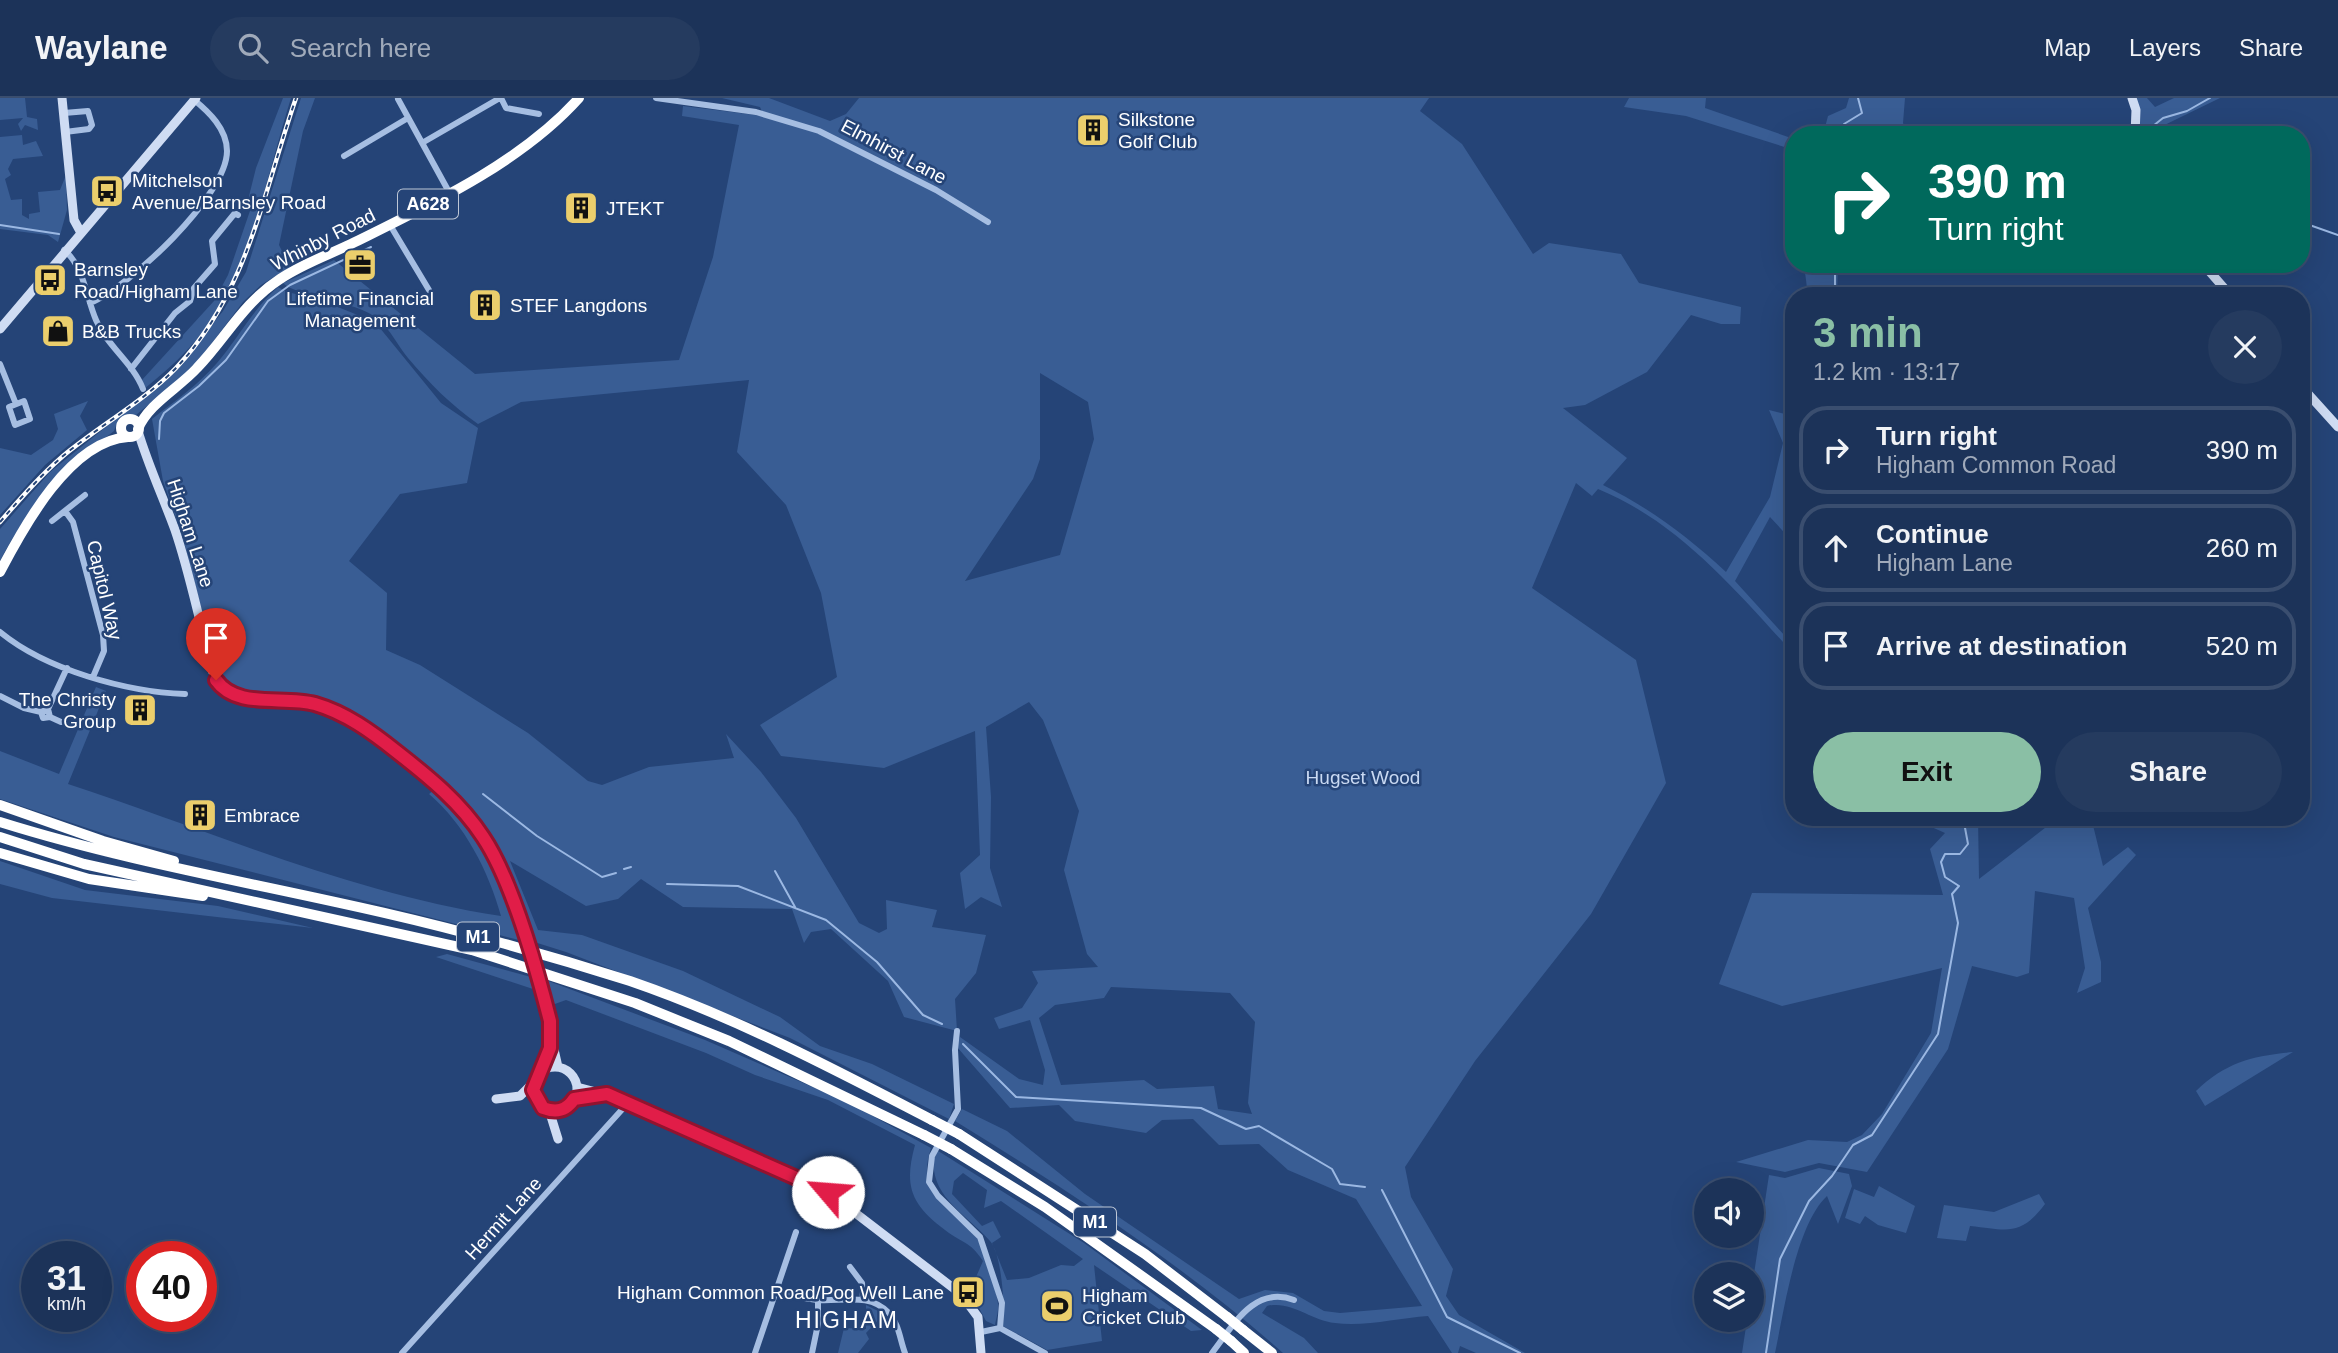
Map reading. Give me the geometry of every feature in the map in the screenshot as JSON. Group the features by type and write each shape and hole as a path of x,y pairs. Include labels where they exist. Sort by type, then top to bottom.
{"highway":[{"name":"Whinby Road","path":"134,433 143,417 198,367 236,317 264,290 294,271 390,225 534,141 579,98"},
{"name":"Whinby Road","path":"125,423 143,417"},
{"path":"0,572 27,522 48,493 88,454 113,438 125,423 135,422 134,433 113,438"},
{"name":"M1","path":"0,805 103,841 282,891"},
{"name":"M1","path":"0,822 80,846 495,941 631,982 751,1030 959,1134 1144,1254 1272,1353"},
{"name":"M1","path":"0,837 84,864 282,905 472,950 635,1003 729,1041 951,1149 1045,1207 1216,1329 1244,1353"},
{"name":"M1","path":"0,853 89,879 141,889 282,905"}],"street":[{"path":"62,98 74,220 80,231"},
{"path":"422,143 500,98 506,108 539,114"},
{"name":"Elmhirst Lane","path":"656,98 713,101 831,136 936,190 988,222"},
{"path":"2132,98 2136,110 2135,126"},
{"path":"0,329 194,99 214,120 224,136 227,153 219,177 194,213 163,248 110,293 90,303"},
{"path":"398,99 449,192"},
{"path":"64,113 88,111 92,125 89,129 65,132"},
{"path":"344,156 408,118"},
{"path":"131,369 175,313 190,300 194,288 215,264 212,241 229,218 235,213 238,215"},
{"path":"390,225 429,290"},
{"path":"64,250 77,265 101,329 143,389"},
{"path":"2211,273 2223,287"},
{"path":"0,364 16,404"},
{"path":"2310,396 2338,427"},
{"name":"Higham Lane","path":"134,433 176,531 210,661 222,687 240,698 288,699 325,707 365,727 444,790 484,838 499,866 541,992 558,1067"},
{"path":"52,521 85,495"},
{"name":"Capitol Way","path":"65,511 72,522 103,635 104,651 93,677"},
{"path":"2,634 67,668 93,677 139,689 185,694"},
{"path":"40,728 67,668"},
{"path":"0,696 32,712 46,714 61,722"},
{"path":"957,1031 955,1050 958,1109 932,1156 929,1182 938,1196 980,1237 1002,1303 1000,1328"},
{"path":"538,1103 496,1099 520,1096 533,1083 550,1048 552,1033"},
{"path":"540,1072 558,1067 572,1075 577,1087 574,1099 563,1110 558,1139 549,1110"},
{"path":"533,1083 534,1097 538,1103 549,1110 563,1110"},
{"path":"577,1087 607,1094 828,1192 972,1305 981,1332 981,1353"},
{"path":"574,1099 607,1094"},
{"name":"Hermit Lane","path":"402,1353 627,1104"},
{"path":"755,1353 796,1231"},
{"path":"850,1267 862,1283 863,1299"},
{"path":"775,1290 818,1300 863,1299 878,1304 890,1314 905,1353"},
{"path":"1212,1353 1256,1301 1281,1295 1294,1300"},
{"path":"812,1353 818,1324 818,1300"},
{"path":"981,1332 1000,1328 1045,1353"}],"green space":[{"path":"0,98 25,98 27,117 37,119 38,130 25,125 21,131 18,124 23,118 0,120"},
{"path":"283,98 291,98 257,217 235,275 205,329 176,361 144,389 141,381 214,301 228,275 253,202 249,196 256,168"},
{"path":"301,98 315,98 303,131 279,245 290,267 261,285 243,302 202,356 176,382 136,415 117,423 114,431 49,489 23,522 0,561 0,529 50,472 174,372 223,311 246,272"},
{"name":"Hugset Wood","path":"722,98 769,98 830,121 846,114 859,98 1429,98 1420,111 1462,144 1533,254 1549,243 1621,254 1639,283 1741,307 1740,324 1721,324 1691,315 1647,372 1585,405 1563,408 1627,458 1603,485 1668,524 1726,572 1770,497 1783,443 1769,410 1785,414 1785,533 1770,517 1735,581 1785,636 1785,644 1728,583 1680,539 1627,503 1598,489 1592,496 1576,483 1532,588 1636,660 1666,783 1591,914 1475,1061 1405,1167 1411,1197 1453,1269 1446,1296 1459,1315 1525,1353 1476,1353 1460,1346 1458,1353 1452,1353 1428,1316 1346,1324 1326,1321 1284,1306 1267,1306 1262,1313 1304,1338 1318,1353 1283,1353 1205,1289 1124,1230 955,1121 962,1109 1007,1131 1085,1194 1239,1299 1265,1290 1293,1293 1324,1311 1340,1313 1422,1306 1356,1199 1288,1170 1259,1144 1219,1145 1193,1119 1162,1120 1146,1133 1075,1121 1059,1105 1010,1108 957,1047 960,1037 1019,1079 1043,1085 1045,1070 1030,1020 999,1029 994,1018 1022,1008 1038,983 1032,971 1098,967 1087,954 1064,870 1079,811 1043,720 1029,702 986,727 991,797 990,868 1002,907 981,897 965,909 960,873 980,855 975,731 884,768 781,756 760,725 837,677 821,593 786,505 737,452 749,380 521,402 478,424 433,385 378,319 356,308 289,288 283,283 334,260 475,374 679,360 713,257 739,125 682,116 683,106 764,116 760,107","holes":["1040,373 1088,402 1094,439 1060,555 965,581 1033,479 1040,459","1111,987 1230,993 1255,1022 1248,1103 1252,1114 1218,1109 1214,1086 1157,1089 1144,1080 1061,1085 1039,1018 1055,1005 1104,998"]},
{"path":"1629,98 1706,98 1705,108 1785,136 1785,147 1686,116 1624,107"},
{"path":"1849,98 1905,98 1904,126 1825,126 1828,116 1846,108"},
{"path":"2134,98 2147,98 2155,107 2174,98 2220,98 2162,126 2139,126 2140,116"},
{"path":"22,135 23,145 36,141 43,156 13,159 8,169 11,175 5,179 11,200 22,199 22,215 29,219 29,214 40,212 38,192 60,190 66,175 67,210 58,242 48,235 0,229 0,137"},
{"path":"1805,273 1838,273 1837,287 1807,287"},
{"path":"278,287 287,292 318,299 375,322 441,403 478,428 467,483 400,494 349,561 387,593 386,650 420,665 528,733 588,781 602,785 649,767 734,758 726,734 761,772 796,818 859,923 879,933 887,929 886,900 937,910 932,927 986,935 976,973 955,999 957,1031 904,1017 888,981 831,929 811,932 804,943 792,909 683,907 641,879 618,899 586,906 510,861 538,930 582,935 683,971 780,1017 820,1046 872,1064 954,1104 949,1119 790,1038 531,941 511,881 495,847 462,805 417,760 366,722 341,708 306,697 238,691 227,685 219,676 183,538 163,481 152,419 210,371 261,304"},
{"path":"88,401 80,416 87,430 45,465 0,515 0,448 31,455 53,440 58,429 54,414"},
{"path":"96,687 106,691 68,784 335,876 445,906 501,916 474,849 454,820 429,794 435,789 465,821 488,858 519,940 114,837 0,799 0,751 59,774"},
{"path":"1929,826 1978,826 1979,879 2047,826 2093,826 2103,866 2128,847 2136,855 2088,908 2101,962 2101,982 2077,993 2085,968 2074,898 2035,891 2029,973 2017,977 1972,966 1948,1049 1867,1172 1819,1163 1785,1172 1736,1162 1808,1140 1847,1142 1862,1135 1882,1114 1931,1033 1942,968 1782,1006 1719,984 1752,893 1943,895 1930,849 1945,833"},
{"path":"0,861 85,890 218,906 313,928 52,898 0,884"},
{"path":"447,954 531,977 536,990 436,957"},
{"path":"543,979 705,1040 847,1102 931,1148 927,1178 937,1199 979,1242 997,1298 995,1325 986,1321 970,1291 983,1261 970,1246 933,1221 913,1193 910,1171 915,1145 828,1100 755,1075 706,1053 566,1000 552,1005"},
{"path":"2293,1052 2205,1106 2196,1091 2218,1073 2241,1062"},
{"path":"935,1149 1084,1243 1202,1330 1191,1331 1094,1265 1102,1341 1047,1350 1003,1326 1002,1282 995,1251 1007,1280 1029,1278 1061,1265 1074,1266 1083,1259 1001,1201 984,1208 987,1190 963,1173 954,1181 952,1194 982,1226 993,1221 1001,1237 992,1243 993,1247 941,1191 933,1165"},
{"path":"1819,1168 1849,1174 1852,1186 1838,1224 1827,1196 1816,1209 1807,1227 1787,1293 1775,1353 1742,1353 1745,1332 1764,1332 1764,1262 1756,1262 1758,1248 1764,1248 1764,1208 1769,1175 1785,1178"},
{"path":"1879,1186 1915,1206 1906,1233 1878,1225 1865,1216 1860,1224 1845,1218 1854,1189 1874,1197"},
{"path":"2039,1194 2045,1204 2020,1227 2004,1229 1970,1226 1966,1241 1937,1238 1944,1205 1994,1212"},
{"path":"866,1305 884,1314 866,1333 869,1339 858,1353 838,1353 844,1328 866,1329"}],"waterway":[{"path":"1844,126 1862,113 1858,98"},
{"path":"2153,126 2163,118 2187,111 2210,98"},
{"path":"0,225 59,234"},
{"path":"2310,225 2338,235"},
{"path":"159,439 160,421 164,413 199,386 226,360 268,301 290,285 371,247"},
{"path":"1835,273 1835,287"},
{"path":"483,794 537,836 602,877 616,873"},
{"path":"1766,1353 1780,1259 1809,1201 1832,1176 1853,1145 1872,1135 1938,1034 1958,923 1952,894 1959,886 1945,877 1941,862 1945,854 1960,854 1968,844 1965,826"},
{"path":"624,869 631,867"},
{"path":"775,871 795,907"},
{"path":"667,884 738,886 826,920 877,962 923,1015 942,1024"},
{"path":"963,1044 1016,1097 1201,1108 1246,1129 1259,1126 1332,1169 1340,1184 1365,1187"},
{"path":"1382,1190 1447,1317 1520,1353"}],"railway":[{"path":"0,522 55,464 163,380 200,338 220,307 251,240 296,98"}],"place":[{"name":"Silkstone Golf Club","path":"1093,130"},
{"name":"Mitchelson Avenue/Barnsley Road","path":"107,191"},
{"name":"JTEKT","path":"581,208"},
{"name":"Lifetime Financial Management","path":"360,265"},
{"name":"Barnsley Road/Higham Lane","path":"50,280"},
{"name":"STEF Langdons","path":"485,305"},
{"name":"B&B Trucks","path":"58,331"},
{"name":"The Christy Group","path":"140,710"},
{"name":"Embrace","path":"200,815"},
{"name":"Higham Common Road/Pog Well Lane","path":"968,1292"},
{"name":"Higham Cricket Club","path":"1057,1306"}],"district":[{"name":"HIGHAM","path":"847,1320"}],"route":[{"path":"216,680 229,693 240,698 308,702 341,714 365,727 411,763 444,790 466,814 484,838 499,866 547,1009 552,1033 550,1048 533,1083 534,1097 543,1108 563,1110 574,1099 607,1094 828,1192"}]}
